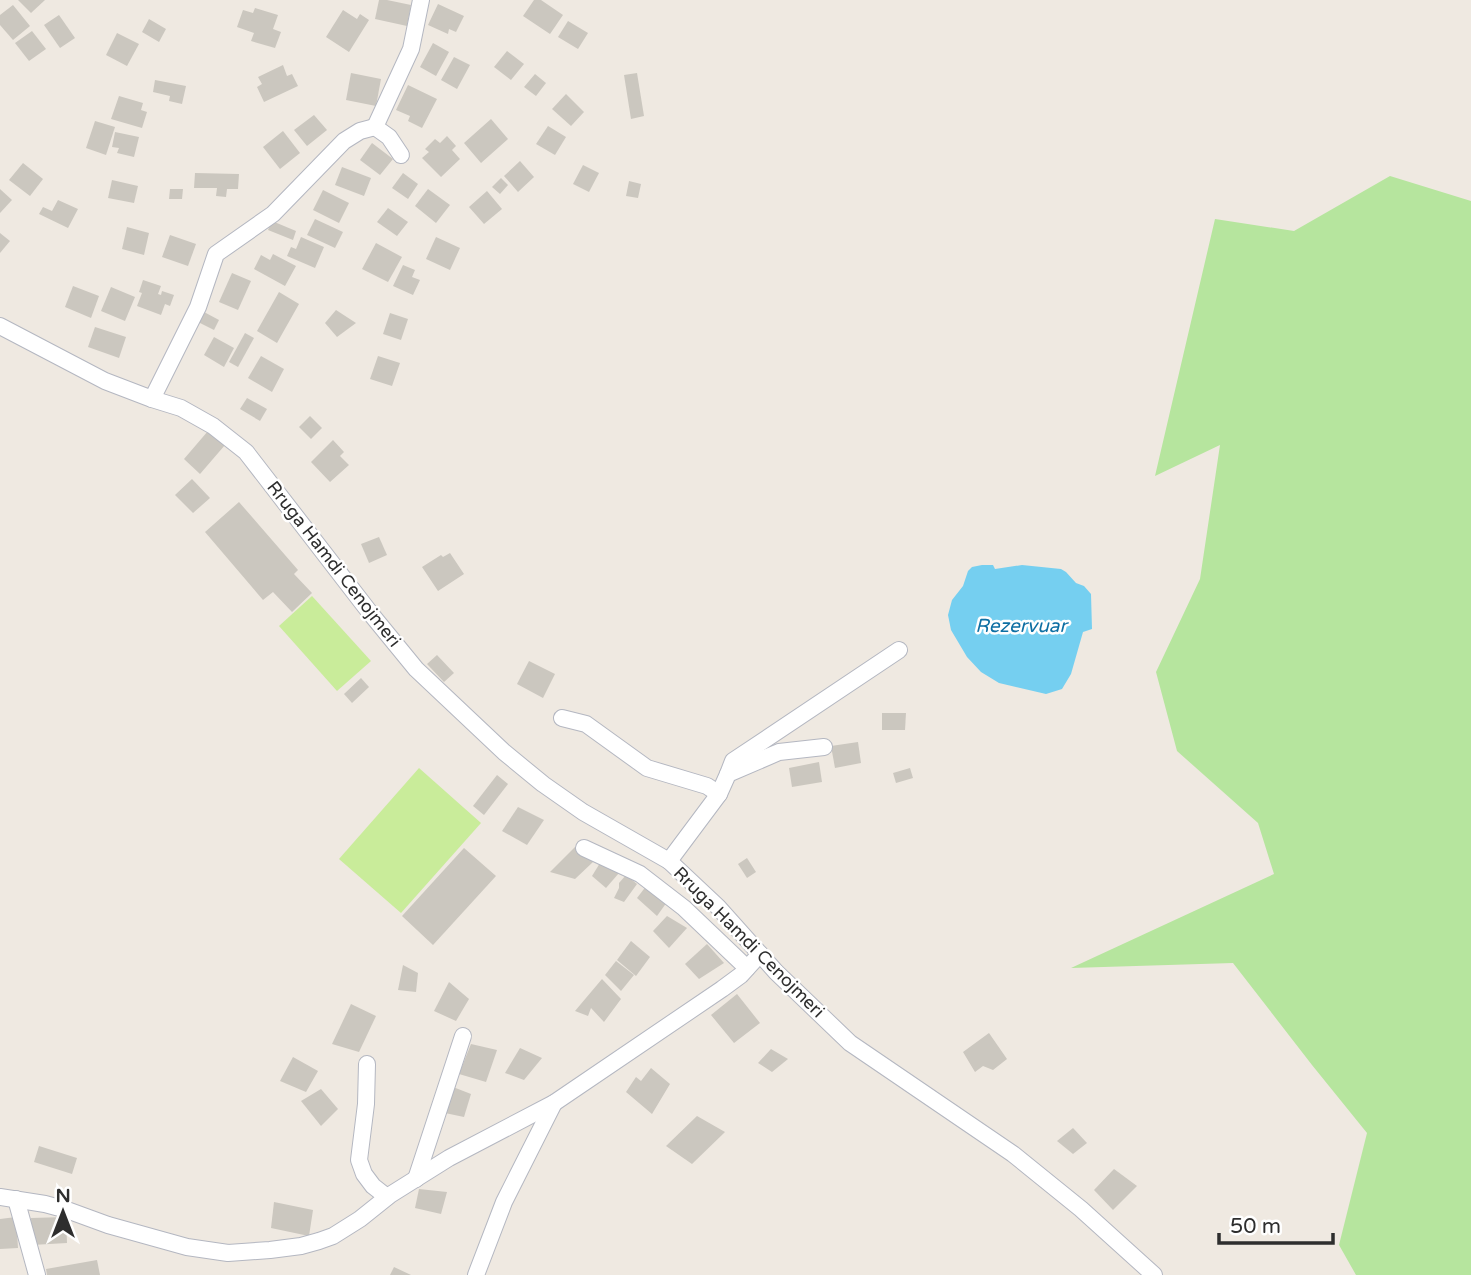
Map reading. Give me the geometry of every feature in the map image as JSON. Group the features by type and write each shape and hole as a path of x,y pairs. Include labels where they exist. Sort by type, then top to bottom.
{"street":[{"path":"376,127 411,49 421,0"},
{"path":"376,127 389,137 401,155"},
{"path":"152,399 198,307 216,254 273,214 344,141 360,131 376,127"},
{"name":"Rruga Hamdi Cenojmeri","path":"0,326 104,381 181,408 213,426 246,452 415,669 504,752 583,812 669,861 718,907 776,972 850,1043 1013,1154 1082,1209 1146,1272"},
{"path":"669,861 719,794 733,761 899,650"},
{"path":"562,718 586,724 647,768 707,786 719,794"},
{"path":"728,774 779,752 824,747"},
{"path":"584,848 640,874 684,908 747,968"},
{"path":"8,1198 56,1207 187,1247 228,1253 280,1249 318,1241 333,1236 387,1197 461,1152 554,1103 722,989 741,975 760,954"},
{"path":"416,1179 463,1036"},
{"path":"367,1064 366,1104 359,1160 364,1174 373,1186 387,1197"},
{"path":"476,1275 504,1202 554,1103"},
{"path":"8,1198 37,1275"}],"green space":[{"path":"1390,176 1471,201 1471,1275 1356,1275 1339,1245 1367,1133 1233,963 1071,968 1274,874 1258,823 1177,751 1156,672 1200,579 1220,445 1155,476 1215,219 1294,231"},
{"path":"312,596 371,661 337,691 279,626"},
{"path":"419,768 481,823 401,913 339,859"}],"water":[{"name":"Rezervuar","path":"993,565 995,569 1022,565 1061,569 1091,594 1092,629 1083,632 1071,674 1062,689 1046,694 999,683 981,672 967,657 951,630 948,615 952,600 963,586 968,571 972,567"}],"building":[{"path":"18,0 45,0 31,13"},
{"path":"379,0 411,5 407,26 375,19"},
{"path":"534,0 541,0 563,15 550,34 523,16"},
{"path":"438,4 464,16 456,32 449,29 448,34 428,25"},
{"path":"13,5 30,26 13,40 0,25 0,15"},
{"path":"255,8 278,15 273,29 281,32 275,48 251,41 254,33 237,27 243,10 253,13"},
{"path":"343,10 357,19 360,14 369,20 349,52 326,37"},
{"path":"59,15 75,38 60,48 44,25"},
{"path":"149,19 166,29 159,42 142,32"},
{"path":"568,21 588,33 578,49 558,37"},
{"path":"32,31 46,49 29,61 15,43"},
{"path":"117,33 139,44 127,66 106,55"},
{"path":"433,43 449,52 436,76 420,67"},
{"path":"507,51 524,64 511,80 494,67"},
{"path":"454,57 470,65 457,89 441,80"},
{"path":"283,65 287,76 292,74 298,86 264,102 257,87 262,84 258,77"},
{"path":"351,73 381,79 376,106 346,100"},
{"path":"637,73 644,116 631,119 624,75"},
{"path":"535,74 546,83 536,96 524,87"},
{"path":"155,80 186,86 182,104 169,101 170,96 153,92"},
{"path":"408,85 437,99 422,128 408,121 410,116 396,110"},
{"path":"566,94 584,112 571,126 552,109"},
{"path":"119,96 143,103 141,110 147,112 142,128 111,119"},
{"path":"314,115 327,130 307,146 294,130"},
{"path":"491,119 508,139 481,163 464,143"},
{"path":"95,121 115,127 106,155 86,148"},
{"path":"548,126 566,137 555,155 536,144"},
{"path":"283,131 300,153 280,169 263,147"},
{"path":"115,132 139,137 134,157 117,153 119,148 112,147"},
{"path":"447,136 456,146 452,150 460,159 441,177 422,158 429,152 425,149 435,139 440,143"},
{"path":"372,143 393,159 380,175 360,160"},
{"path":"520,161 534,177 518,192 504,176"},
{"path":"23,163 43,179 30,196 9,180"},
{"path":"583,165 599,173 589,192 573,184"},
{"path":"342,167 371,178 364,196 335,185"},
{"path":"195,173 239,174 238,189 227,189 226,197 216,196 217,188 194,188"},
{"path":"403,173 418,184 408,199 392,188"},
{"path":"501,178 508,185 500,194 492,187"},
{"path":"112,180 138,186 134,203 108,198"},
{"path":"629,181 641,184 638,198 626,196"},
{"path":"0,189 12,200 0,213"},
{"path":"170,189 183,189 182,199 169,199"},
{"path":"428,189 450,205 436,223 415,206"},
{"path":"323,190 349,203 339,223 313,210"},
{"path":"487,191 502,209 484,224 469,207"},
{"path":"58,200 78,209 68,228 39,214 43,207 52,211"},
{"path":"388,208 408,222 397,236 377,222"},
{"path":"315,219 343,232 335,248 307,235"},
{"path":"272,221 296,231 293,240 268,230"},
{"path":"127,227 149,233 144,255 122,249"},
{"path":"0,233 10,241 0,253"},
{"path":"170,235 196,244 188,266 162,257"},
{"path":"301,237 324,247 315,268 287,256 291,247 296,249"},
{"path":"436,237 460,248 450,270 426,259"},
{"path":"376,243 402,257 388,282 362,269"},
{"path":"273,254 296,266 285,286 254,269 261,255 270,260"},
{"path":"403,265 415,270 412,277 420,280 413,295 393,286"},
{"path":"232,273 251,281 238,310 219,302"},
{"path":"143,280 161,286 158,294 161,295 162,291 174,295 170,306 165,304 161,315 137,306"},
{"path":"73,286 99,296 91,318 65,307"},
{"path":"111,287 135,297 125,321 101,311"},
{"path":"279,292 299,304 277,343 257,331"},
{"path":"336,310 356,323 337,337 325,323"},
{"path":"204,312 219,320 214,330 198,322"},
{"path":"390,313 408,319 401,340 383,334"},
{"path":"95,327 126,337 119,358 88,347"},
{"path":"245,333 254,338 238,367 229,362"},
{"path":"214,337 234,348 224,367 204,355"},
{"path":"261,356 284,369 272,392 248,378"},
{"path":"378,356 400,363 392,386 370,379"},
{"path":"247,398 267,409 260,421 240,409"},
{"path":"310,416 322,428 311,439 299,427"},
{"path":"208,431 225,445 200,474 184,459"},
{"path":"333,440 344,452 340,456 349,465 330,482 311,462"},
{"path":"192,479 210,498 193,513 175,495"},
{"path":"239,502 298,570 294,574 312,593 292,612 273,592 263,600 205,532"},
{"path":"379,537 387,555 369,563 361,544"},
{"path":"450,553 464,574 438,591 422,567 441,555 443,557"},
{"path":"437,655 454,673 444,682 427,664"},
{"path":"529,661 555,674 543,698 517,684"},
{"path":"361,678 369,687 352,703 344,694"},
{"path":"882,713 906,713 905,730 882,730"},
{"path":"858,742 861,763 835,768 831,746"},
{"path":"819,762 822,782 792,787 789,768"},
{"path":"910,768 913,778 896,783 893,773"},
{"path":"497,775 508,784 484,815 473,806"},
{"path":"518,807 544,820 527,845 502,831"},
{"path":"575,847 593,862 575,879 550,872"},
{"path":"464,848 496,876 433,945 402,916"},
{"path":"747,858 756,872 747,878 738,864"},
{"path":"600,863 619,873 606,888 592,876"},
{"path":"626,875 637,884 624,902 614,898 619,883"},
{"path":"647,885 667,902 657,916 637,898"},
{"path":"667,916 687,928 669,948 653,931"},
{"path":"631,941 650,957 636,976 617,960"},
{"path":"707,944 724,963 699,979 685,964"},
{"path":"616,961 634,975 621,991 605,975"},
{"path":"403,965 418,973 416,992 398,990"},
{"path":"602,979 621,999 604,1022 591,1008 588,1016 575,1011"},
{"path":"449,982 469,999 456,1021 434,1011"},
{"path":"737,994 760,1023 734,1043 711,1015"},
{"path":"351,1004 376,1016 359,1052 332,1044"},
{"path":"989,1033 1007,1059 993,1070 983,1066 975,1072 963,1052"},
{"path":"471,1044 497,1050 486,1082 459,1074"},
{"path":"520,1048 542,1058 524,1080 505,1073"},
{"path":"771,1049 788,1059 772,1072 758,1063"},
{"path":"293,1057 318,1071 306,1092 280,1081"},
{"path":"651,1068 670,1084 652,1114 626,1092 636,1077 641,1081"},
{"path":"453,1087 471,1094 464,1117 445,1113"},
{"path":"321,1089 338,1109 321,1126 301,1101"},
{"path":"697,1116 725,1132 692,1164 666,1146"},
{"path":"1073,1128 1087,1143 1073,1154 1057,1141"},
{"path":"39,1146 77,1158 72,1174 34,1162"},
{"path":"1114,1169 1137,1186 1113,1210 1094,1190"},
{"path":"419,1189 447,1192 441,1214 415,1208"},
{"path":"274,1202 313,1210 309,1236 271,1228"},
{"path":"16,1217 18,1248 0,1249 0,1219"},
{"path":"66,1217 67,1243 32,1245 31,1218"},
{"path":"97,1260 100,1275 47,1275 46,1269"},
{"path":"394,1267 411,1275 390,1275"}]}
